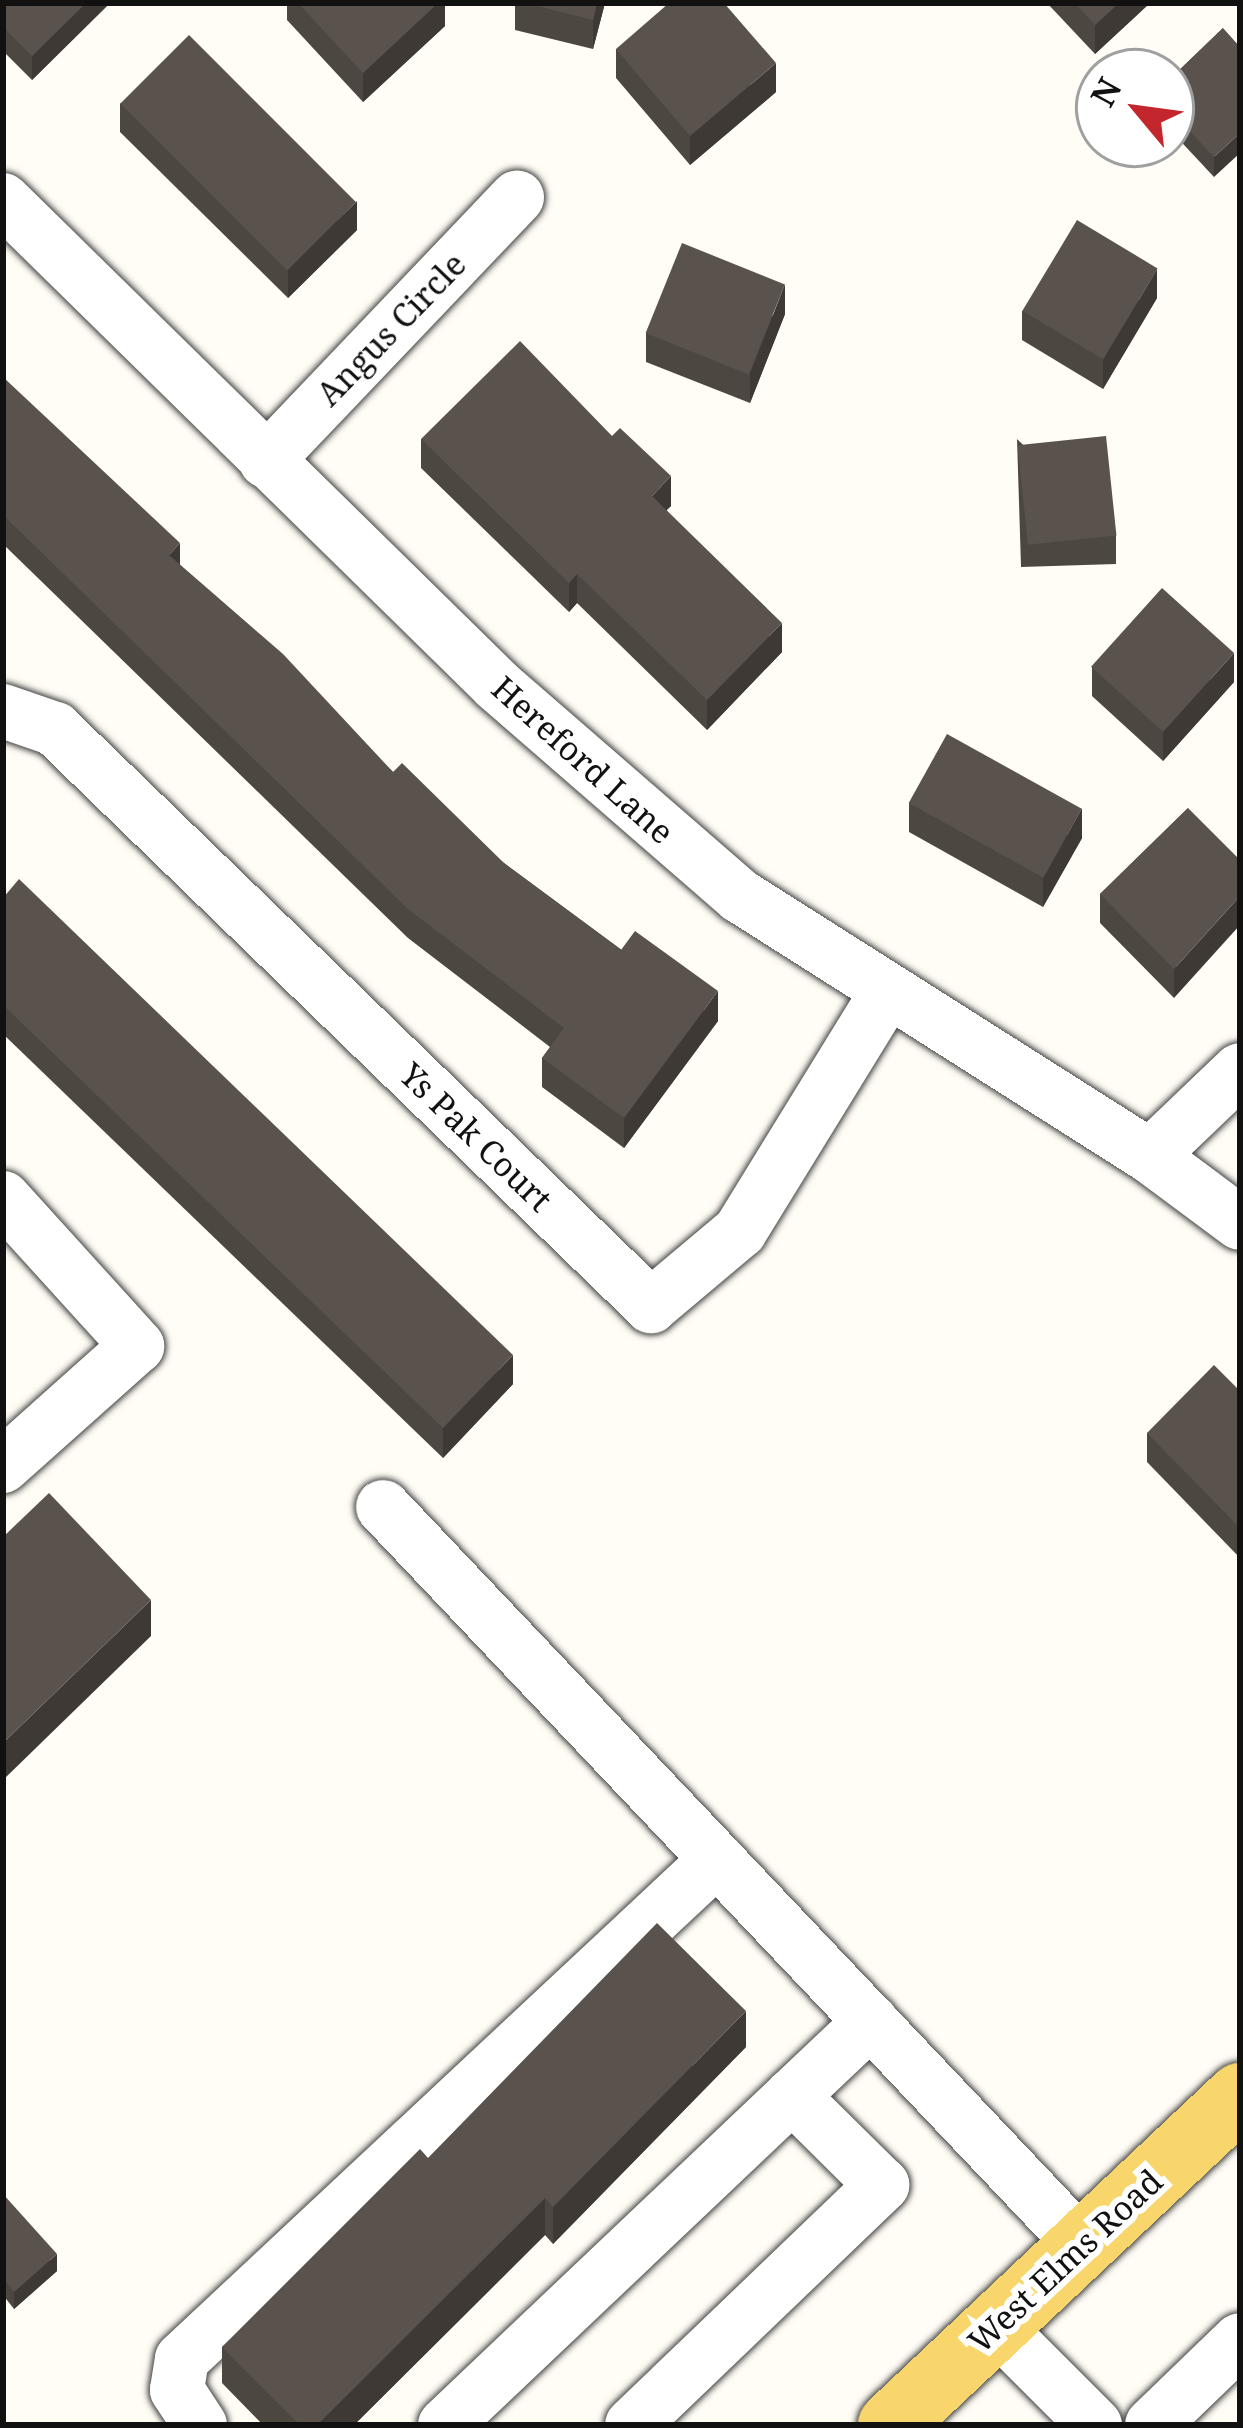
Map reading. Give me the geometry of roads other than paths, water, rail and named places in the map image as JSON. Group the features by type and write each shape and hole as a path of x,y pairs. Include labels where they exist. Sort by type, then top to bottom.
{"main road":[{"name":"West Elms Road","path":"891,2425 1236,2107"}],"street":[{"name":"Angus Circle","path":"266,461 517,197"},
{"name":"Hereford Lane","path":"3,200 497,685 740,896 1150,1156 1240,1223"},
{"name":"Ys Pak Court","path":"3,710 55,729 651,1306 740,1231 887,992"},
{"path":"1150,1156 1240,1070"},
{"path":"3,1198 137,1346 3,1466"},
{"path":"383,1507 1082,2245"},
{"path":"200,2425 177,2390 182,2359 717,1859"},
{"path":"446,2425 871,2021"},
{"path":"632,2425 882,2185 792,2096"},
{"path":"996,2326 1074,2418"},
{"path":"1152,2425 1240,2340"}]}
